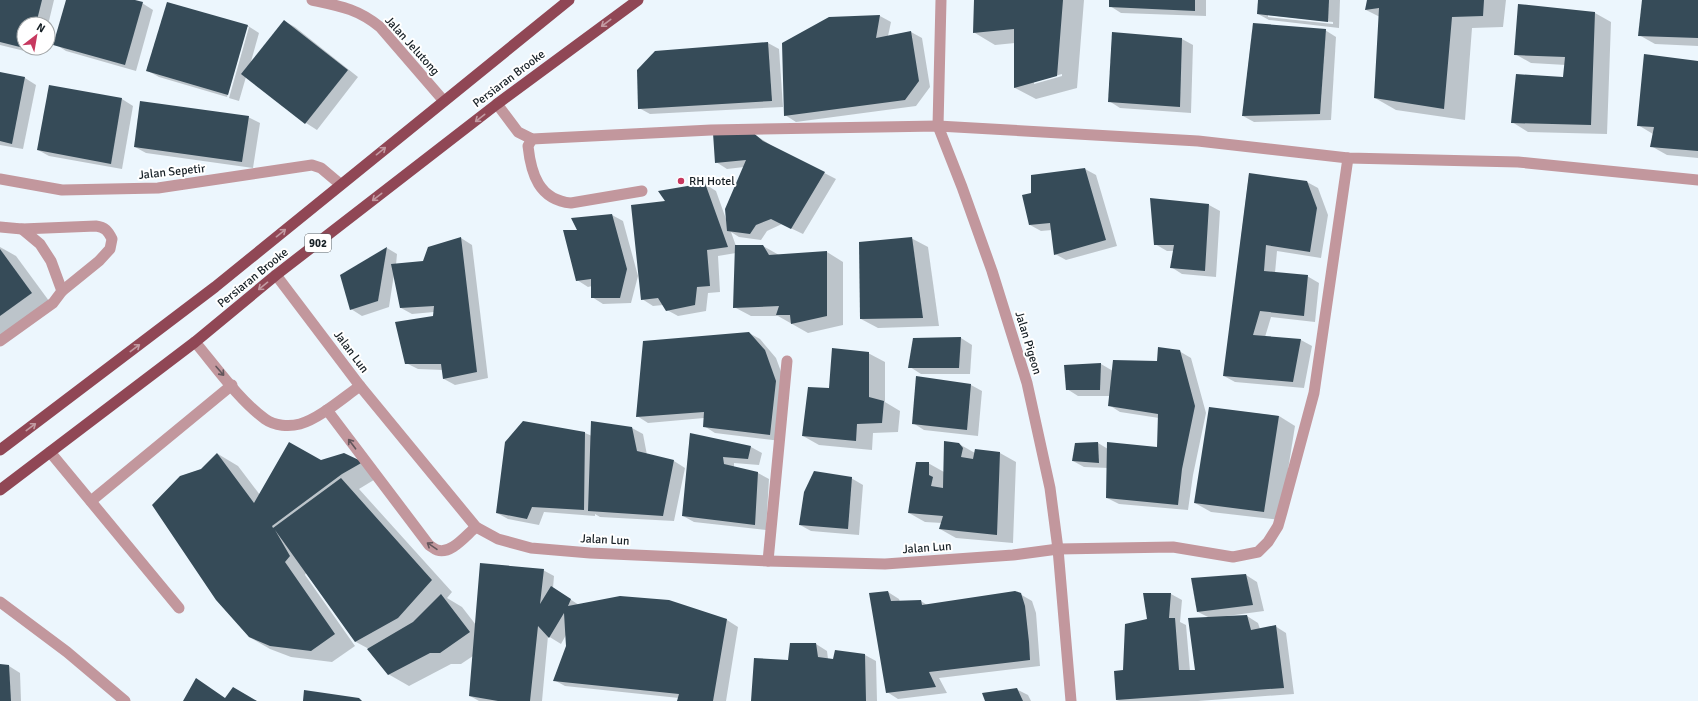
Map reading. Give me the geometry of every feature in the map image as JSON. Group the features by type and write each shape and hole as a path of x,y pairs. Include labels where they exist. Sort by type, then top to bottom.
{"main road":[{"name":"Persiaran Brooke","path":"0,450 215,287 443,100 569,0"},
{"name":"Persiaran Brooke","path":"0,490 195,342 276,275 497,104 638,0"}],"street":[{"name":"Jalan Jelutong","path":"312,0 340,6 368,17 380,27 443,100"},
{"name":"Jalan Pigeon","path":"941,0 938,126 962,187 989,264 1027,383 1050,488 1058,549 1071,701"},
{"path":"497,104 518,132 532,139 710,130 938,126 1198,141 1348,158 1518,162 1698,180"},
{"path":"532,139 528,146 528,151 530,163 538,184 548,195 561,202 571,203 642,191"},
{"name":"Jalan Lun","path":"276,275 360,386 476,527 498,539 531,548 590,553 768,561 885,564 1013,555 1058,549 1173,547 1233,557 1258,552 1268,542 1278,526 1314,392 1348,158"},
{"name":"Jalan Sepetir","path":"0,180 62,190 158,188 312,165 321,168 340,184"},
{"path":"0,226 22,229 96,226 103,227 112,239 110,249 99,261 62,291 53,303 0,341"},
{"path":"22,229 40,244 51,261 62,291"},
{"path":"195,342 232,385 266,420 284,426 302,424 326,410 360,386"},
{"path":"768,561 787,361"},
{"path":"91,501 232,385"},
{"path":"326,410 429,544 437,550 446,550 457,544 476,527"},
{"path":"50,452 179,608"},
{"path":"0,602 67,652 125,701"}],"building":[{"path":"0,0 42,0 38,16 16,16 16,46 0,42"},
{"path":"66,0 135,0 143,2 125,65 56,46 56,35"},
{"path":"974,0 1063,0 1057,76 1014,88 1014,29 973,33"},
{"path":"1109,0 1195,0 1195,11 1109,7"},
{"path":"1258,0 1329,0 1328,22 1257,14"},
{"path":"1367,0 1484,0 1483,16 1452,17 1444,109 1374,98 1379,8 1365,10"},
{"path":"1642,0 1698,0 1698,38 1638,36"},
{"path":"167,2 248,25 228,95 146,71"},
{"path":"1518,4 1595,12 1591,125 1511,123 1516,74 1563,77 1565,57 1514,55"},
{"path":"880,15 876,38 911,31 919,81 905,100 784,116 782,43 829,17"},
{"path":"284,20 348,70 305,124 241,74"},
{"path":"1253,23 1326,29 1320,114 1242,116"},
{"path":"1112,32 1182,38 1180,107 1108,102"},
{"path":"768,42 772,101 638,109 637,70 655,51"},
{"path":"1644,54 1698,61 1698,151 1650,147 1654,127 1637,126"},
{"path":"0,72 25,77 12,144 0,141"},
{"path":"49,85 122,98 111,164 37,150"},
{"path":"140,101 249,116 242,162 134,147"},
{"path":"751,131 763,141 825,172 791,229 771,219 756,225 750,234 727,231 725,209 746,160 715,163 713,133"},
{"path":"1085,168 1106,240 1054,255 1050,223 1029,225 1022,195 1031,193 1031,175"},
{"path":"1249,173 1307,181 1317,208 1310,252 1266,245 1264,271 1308,275 1304,316 1260,311 1253,335 1301,339 1293,382 1223,376"},
{"path":"705,183 728,247 707,250 710,286 697,287 695,305 666,311 658,298 641,300 631,205 665,201 658,191"},
{"path":"1150,198 1209,204 1205,271 1170,268 1174,245 1154,245"},
{"path":"612,214 627,269 620,298 591,298 591,279 576,281 563,230 577,230 571,218"},
{"path":"461,237 477,372 443,379 441,364 405,364 395,322 433,316 434,306 400,308 391,264 423,261 428,247"},
{"path":"912,237 923,318 860,319 859,242"},
{"path":"735,245 763,245 769,255 827,251 827,316 791,324 790,315 776,315 779,306 733,308"},
{"path":"387,247 378,301 350,310 340,275"},
{"path":"0,249 32,293 0,316"},
{"path":"749,332 765,350 776,381 770,435 703,427 704,412 636,417 643,341"},
{"path":"961,337 959,368 908,368 913,338"},
{"path":"1158,347 1180,350 1195,406 1182,469 1178,505 1106,498 1107,442 1157,447 1158,414 1108,406 1113,360 1157,361"},
{"path":"832,348 869,352 869,397 884,401 882,423 857,424 856,441 802,436 808,387 829,388"},
{"path":"1101,363 1100,390 1066,390 1064,365"},
{"path":"916,376 971,384 967,430 912,424"},
{"path":"1209,407 1279,416 1264,512 1194,503"},
{"path":"523,421 585,432 584,510 532,507 527,519 496,513 505,442"},
{"path":"591,421 632,427 637,451 674,460 663,516 588,511"},
{"path":"690,433 751,446 748,459 723,457 724,464 758,472 755,525 682,516"},
{"path":"944,441 959,443 963,448 961,457 973,459 975,449 1000,452 997,535 939,529 943,516 908,513 916,462 929,462 929,475 933,477 931,486 943,488"},
{"path":"289,442 321,460 344,453 363,462 342,474 272,526 273,528 341,478 432,580 398,618 355,642 275,530 290,556 285,562 335,634 311,651 270,646 249,637 216,600 152,505 180,476 201,469 217,453 254,503"},
{"path":"1098,442 1099,463 1072,461 1075,443"},
{"path":"814,471 852,477 848,529 799,525 804,492"},
{"path":"480,563 544,569 540,604 551,586 571,599 568,606 620,596 669,600 727,619 713,701 677,701 679,694 553,681 566,646 564,613 549,638 538,626 530,701 498,701 469,696"},
{"path":"1246,574 1253,605 1197,612 1191,578"},
{"path":"888,591 891,601 921,600 922,605 1015,591 1021,593 1025,606 1030,660 929,672 936,687 886,693 869,593"},
{"path":"1143,593 1171,593 1169,618 1175,618 1179,670 1195,670 1188,618 1247,615 1251,630 1276,625 1284,688 1116,700 1114,671 1123,670 1125,624 1147,619"},
{"path":"441,594 470,632 440,653 430,653 388,675 367,649 413,622"},
{"path":"790,643 816,643 818,657 833,659 835,650 865,654 866,701 751,701 754,658 788,660"},
{"path":"0,664 9,665 11,701 0,701"},
{"path":"196,678 225,698 233,687 257,701 183,701"},
{"path":"1017,688 1023,701 985,701 982,693"},
{"path":"304,690 359,698 362,701 303,701"}],"place":[{"name":"RH Hotel","path":"681,181"}]}
